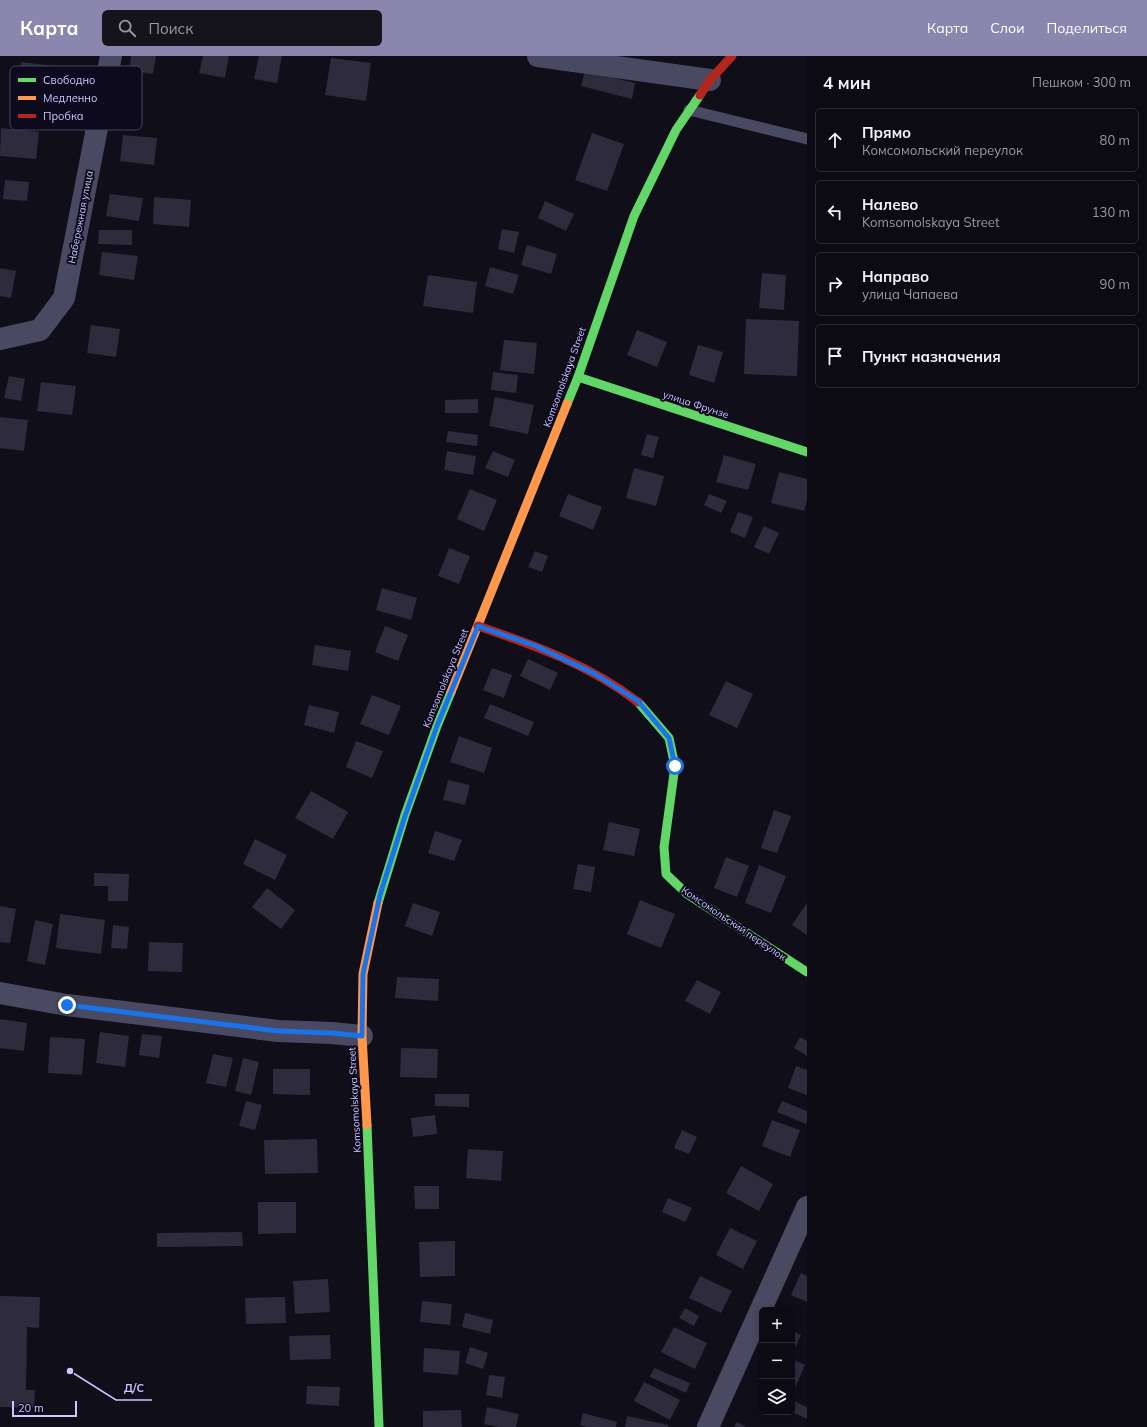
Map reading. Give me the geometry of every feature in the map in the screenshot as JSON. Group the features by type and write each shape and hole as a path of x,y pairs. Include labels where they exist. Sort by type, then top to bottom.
{"street":[{"name":"Набережная улица","path":"109,66 111,56"},
{"path":"538,56 710,80"},
{"name":"Komsomolskaya Street","path":"379,1427 370,1191 362,1036 363,974 380,895 405,816 437,726 578,377 634,216 676,130 710,80 732,56"},
{"name":"Набережная улица","path":"0,339 40,330 64,298 97,130"},
{"name":"улица Фрунзе","path":"578,377 807,452"},
{"name":"Комсомольский переулок","path":"478,626 536,646 595,674 638,701 669,738 675,766 664,846 666,874 687,894 807,972"},
{"path":"0,993 67,1005 278,1031 332,1033 362,1036"},
{"path":"708,1427 807,1207"}],"lane":[{"path":"689,110 807,139"}],"building":[{"path":"131,56 156,56 153,74 142,73 142,66 130,66"},
{"path":"203,56 229,56 225,78 199,73"},
{"path":"259,56 282,56 277,83 254,79"},
{"path":"331,58 371,63 366,101 325,95"},
{"path":"21,62 54,66 21,66"},
{"path":"585,71 635,83 632,99 581,86"},
{"path":"1,128 39,132 36,159 0,156"},
{"path":"592,133 624,144 607,191 575,180"},
{"path":"123,135 157,138 154,165 120,161"},
{"path":"5,180 29,182 27,201 3,199"},
{"path":"110,194 143,198 139,221 106,216"},
{"path":"154,197 191,200 189,227 153,224"},
{"path":"545,201 574,214 566,231 538,218"},
{"path":"502,229 519,232 514,253 498,249"},
{"path":"99,230 132,230 132,245 98,244"},
{"path":"527,245 557,254 551,274 521,265"},
{"path":"102,252 138,256 134,280 99,275"},
{"path":"490,267 519,275 513,294 485,286"},
{"path":"0,268 16,271 11,298 0,296"},
{"path":"762,273 786,275 784,310 759,308"},
{"path":"428,275 477,282 473,313 423,306"},
{"path":"746,319 799,321 797,376 744,374"},
{"path":"91,325 120,329 116,357 87,353"},
{"path":"637,330 667,342 657,367 627,355"},
{"path":"504,340 537,343 534,374 500,370"},
{"path":"698,345 723,352 714,383 689,375"},
{"path":"493,372 518,375 516,393 491,390"},
{"path":"9,376 25,379 21,401 4,398"},
{"path":"41,382 76,386 72,415 37,411"},
{"path":"495,397 534,405 528,434 489,426"},
{"path":"478,399 478,413 445,413 445,400"},
{"path":"0,417 28,420 24,451 0,448"},
{"path":"448,431 478,435 477,446 446,442"},
{"path":"647,434 659,437 653,458 641,455"},
{"path":"447,451 476,456 473,475 444,470"},
{"path":"493,451 515,460 508,477 485,468"},
{"path":"724,455 756,464 748,490 716,482"},
{"path":"634,468 664,476 656,506 626,498"},
{"path":"779,472 807,479 807,501 804,511 771,503"},
{"path":"470,489 497,500 484,531 457,519"},
{"path":"568,494 602,507 593,530 559,516"},
{"path":"709,494 727,501 721,513 704,505"},
{"path":"738,512 753,517 745,538 730,532"},
{"path":"764,526 779,533 769,554 754,547"},
{"path":"449,548 470,556 459,584 438,576"},
{"path":"535,551 548,556 542,572 528,567"},
{"path":"382,588 417,598 411,620 376,610"},
{"path":"385,626 408,635 398,661 375,652"},
{"path":"315,645 351,651 348,671 312,665"},
{"path":"528,659 558,673 550,690 520,676"},
{"path":"492,668 512,675 504,698 483,690"},
{"path":"726,681 753,694 737,728 709,715"},
{"path":"372,695 401,706 389,735 360,724"},
{"path":"490,704 534,722 528,736 484,718"},
{"path":"309,705 339,712 334,733 304,725"},
{"path":"459,736 492,748 484,773 450,762"},
{"path":"356,741 383,751 372,778 346,767"},
{"path":"448,780 470,785 465,805 443,800"},
{"path":"311,791 348,812 333,839 295,818"},
{"path":"774,810 791,816 777,853 761,848"},
{"path":"609,822 640,829 634,856 603,850"},
{"path":"435,831 462,840 454,861 428,853"},
{"path":"255,839 287,855 275,880 243,864"},
{"path":"726,857 749,866 737,897 714,888"},
{"path":"578,864 595,867 591,892 573,889"},
{"path":"759,865 786,876 771,913 745,903"},
{"path":"94,873 129,874 128,901 108,901 108,886 94,886"},
{"path":"267,888 295,910 281,929 252,907"},
{"path":"640,900 675,914 661,948 627,934"},
{"path":"413,903 440,912 432,936 405,926"},
{"path":"807,903 807,935 792,925"},
{"path":"0,906 16,909 10,943 0,942"},
{"path":"60,914 105,920 101,954 56,948"},
{"path":"35,920 53,924 45,965 27,961"},
{"path":"113,925 129,927 127,949 111,948"},
{"path":"149,942 183,943 182,972 148,971"},
{"path":"397,977 439,979 438,1001 395,998"},
{"path":"697,980 721,992 710,1014 685,1001"},
{"path":"0,1019 27,1023 24,1051 0,1048"},
{"path":"100,1032 129,1036 125,1067 96,1063"},
{"path":"142,1034 162,1036 159,1058 139,1055"},
{"path":"50,1037 85,1039 82,1075 48,1073"},
{"path":"800,1037 807,1041 807,1056 794,1048"},
{"path":"401,1048 438,1049 437,1078 400,1077"},
{"path":"213,1054 233,1058 226,1087 206,1083"},
{"path":"243,1058 259,1062 251,1095 235,1091"},
{"path":"796,1066 807,1070 807,1095 788,1088"},
{"path":"273,1069 310,1069 310,1095 273,1094"},
{"path":"435,1094 469,1094 469,1107 435,1106"},
{"path":"246,1101 262,1105 255,1130 239,1126"},
{"path":"782,1101 807,1111 806,1124 777,1112"},
{"path":"435,1115 437,1134 413,1137 411,1118"},
{"path":"772,1120 800,1130 790,1157 762,1146"},
{"path":"682,1130 697,1137 689,1154 674,1148"},
{"path":"317,1139 318,1173 265,1174 264,1140"},
{"path":"468,1149 503,1151 501,1181 466,1178"},
{"path":"741,1166 773,1184 759,1211 726,1193"},
{"path":"414,1186 439,1186 439,1209 415,1209"},
{"path":"668,1198 692,1208 685,1222 662,1212"},
{"path":"258,1202 296,1202 296,1233 258,1234"},
{"path":"730,1228 757,1241 743,1269 716,1255"},
{"path":"242,1232 243,1246 157,1247 157,1233"},
{"path":"455,1241 455,1276 420,1277 419,1242"},
{"path":"801,1273 807,1276 807,1302 791,1295"},
{"path":"700,1276 732,1291 721,1313 689,1298"},
{"path":"328,1279 330,1312 295,1314 293,1281"},
{"path":"0,1296 40,1297 39,1328 27,1327 26,1390 35,1390 34,1408 0,1407"},
{"path":"285,1297 286,1323 246,1324 245,1298"},
{"path":"422,1301 452,1304 450,1325 420,1322"},
{"path":"685,1308 699,1316 694,1326 679,1318"},
{"path":"465,1313 493,1320 490,1334 462,1327"},
{"path":"674,1327 707,1343 695,1369 661,1352"},
{"path":"795,1332 801,1335 795,1348"},
{"path":"330,1335 331,1359 290,1360 289,1336"},
{"path":"470,1347 488,1353 483,1369 465,1363"},
{"path":"424,1348 460,1351 458,1375 423,1372"},
{"path":"795,1360 805,1365 795,1388"},
{"path":"654,1368 690,1383 686,1393 650,1377"},
{"path":"489,1375 505,1377 502,1398 486,1395"},
{"path":"644,1382 680,1400 670,1420 634,1401"},
{"path":"307,1386 340,1387 339,1406 306,1404"},
{"path":"795,1401 807,1407 807,1419 795,1413"},
{"path":"487,1407 519,1414 516,1427 499,1427 484,1424"},
{"path":"461,1410 462,1427 423,1427 423,1411"},
{"path":"583,1413 617,1422 616,1427 587,1427 580,1425"},
{"path":"627,1416 668,1425 668,1427 625,1427"},
{"path":"737,1422 746,1427 734,1427"}],"traffic: fast":[{"path":"567,404 578,377 634,216 676,130 700,95"},
{"path":"578,377 807,452"},
{"path":"378,903 405,815 437,726 451,692"},
{"path":"638,702 669,738 675,766 664,847 666,874 687,894 807,972"},
{"path":"367,1125 379,1427"}],"traffic: slow":[{"path":"451,692 567,404"},
{"path":"367,1125 362,1036 363,974 378,903"}],"traffic: jam":[{"path":"700,95 710,80 732,56"},
{"path":"478,626 561,657 601,677 638,702"}],"place":[{"name":"Д/С","path":"70,1371"}],"route":[{"path":"67,1005 278,1031 332,1033 362,1036 363,974 380,895 405,816 437,726 478,626 536,646 595,674 638,701 669,738 675,766"}]}
